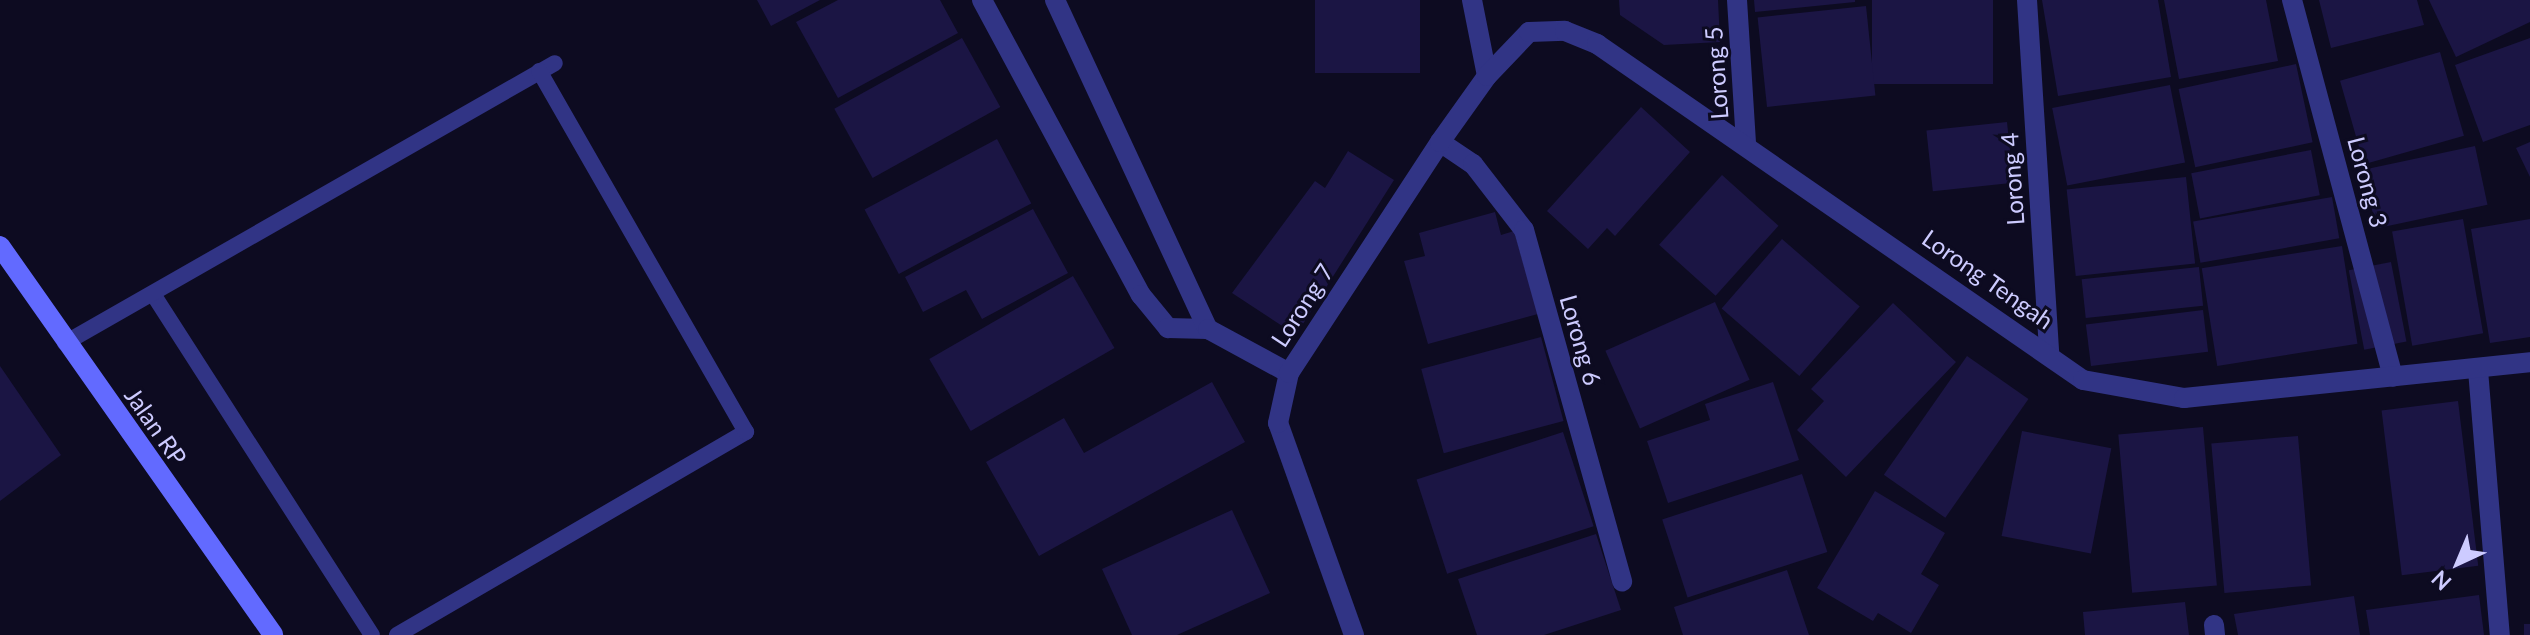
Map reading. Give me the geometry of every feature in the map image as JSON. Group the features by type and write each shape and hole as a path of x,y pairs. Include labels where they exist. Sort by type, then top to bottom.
{"street":[{"path":"982,0 1141,295 1168,328 1208,329 1289,373"},
{"path":"1055,0 1208,329"},
{"path":"1472,0 1487,76"},
{"name":"Lorong 5","path":"1737,0 1746,143"},
{"name":"Lorong 4","path":"2027,0 2049,354"},
{"name":"Lorong 3","path":"2292,0 2393,377"},
{"name":"Lorong Tengah","path":"1487,76 1529,32 1565,31 1597,44 1746,143 2083,380 2184,398 2478,370 2530,362"},
{"name":"Lorong 7","path":"1354,635 1278,423 1289,373 1440,142 1487,76"},
{"name":"Lorong 6","path":"1440,142 1473,164 1524,230 1622,582"},
{"name":"Jalan RP","path":"0,246 65,343 273,635"},
{"path":"2478,370 2500,635"}],"lane":[{"path":"65,343 555,63"},
{"path":"397,635 746,432 539,71"},
{"path":"153,294 372,635"}],"building":[{"path":"757,0 820,0 771,26"},
{"path":"838,0 940,0 958,33 838,98 796,22"},
{"path":"1315,0 1420,0 1420,73 1315,73"},
{"path":"1619,0 1718,0 1720,42 1664,45 1620,15"},
{"path":"1754,0 1855,0 1855,2 1755,12"},
{"path":"1872,0 1993,0 1993,84 1872,84"},
{"path":"2042,0 2158,0 2171,77 2058,96"},
{"path":"2164,0 2266,0 2278,61 2179,79"},
{"path":"2319,0 2417,0 2424,25 2331,48"},
{"path":"2429,0 2530,0 2530,22 2456,57"},
{"path":"1866,6 1875,96 1767,107 1758,17"},
{"path":"962,38 1000,107 873,178 834,109"},
{"path":"2530,38 2530,125 2483,142 2455,65"},
{"path":"2440,52 2464,136 2364,164 2340,81"},
{"path":"2296,64 2313,142 2195,167 2179,89"},
{"path":"2170,85 2185,163 2067,185 2052,108"},
{"path":"1641,107 1690,152 1615,236 1607,228 1588,249 1547,211"},
{"path":"2007,122 2013,183 1933,191 1926,130"},
{"path":"997,139 1031,203 899,274 865,209"},
{"path":"2530,142 2530,177 2516,148"},
{"path":"2475,146 2487,205 2376,228 2363,170"},
{"path":"2311,150 2320,195 2200,218 2191,173"},
{"path":"1348,151 1394,180 1296,335 1232,293 1315,181 1325,188"},
{"path":"1722,175 1778,226 1716,296 1659,245"},
{"path":"2186,177 2195,264 2076,276 2067,190"},
{"path":"2332,197 2339,238 2200,263 2193,221"},
{"path":"1033,209 1068,273 982,319 966,290 923,312 905,277"},
{"path":"1495,212 1501,235 1514,231 1538,314 1428,344 1404,261 1425,256 1419,233"},
{"path":"2463,219 2483,333 2412,346 2392,232"},
{"path":"2530,219 2530,337 2490,343 2471,229"},
{"path":"1782,239 1860,307 1799,376 1722,308"},
{"path":"2342,246 2357,344 2217,366 2202,268"},
{"path":"2391,262 2406,342 2364,350 2349,270"},
{"path":"2199,267 2203,306 2086,318 2082,279"},
{"path":"1073,276 1114,348 971,431 929,359"},
{"path":"1715,302 1750,380 1640,428 1605,351"},
{"path":"1893,303 1956,362 1846,477 1797,430 1824,401 1811,389"},
{"path":"2203,310 2208,352 2091,366 2086,324"},
{"path":"1541,337 1564,421 1444,453 1421,369"},
{"path":"1967,356 2028,399 1945,518 1884,475"},
{"path":"0,366 61,455 0,501"},
{"path":"1212,382 1245,442 1039,556 986,462 1064,418 1084,453"},
{"path":"1773,382 1799,460 1668,503 1647,441 1710,420 1705,404"},
{"path":"2458,401 2478,566 2402,575 2382,410"},
{"path":"2203,427 2217,585 2132,593 2118,434"},
{"path":"2022,431 2111,448 2091,553 2002,536"},
{"path":"1563,432 1594,526 1447,574 1417,480"},
{"path":"2298,436 2311,585 2224,593 2211,444"},
{"path":"1802,474 1827,552 1688,597 1662,519"},
{"path":"1875,491 1945,533 1921,574 1939,585 1911,633 1878,613 1873,621 1817,588"},
{"path":"1232,510 1270,593 1177,635 1132,635 1102,569"},
{"path":"1596,534 1621,610 1544,635 1477,635 1458,579"},
{"path":"1787,570 1809,635 1683,635 1674,607"},
{"path":"2479,595 2484,635 2370,635 2366,610"},
{"path":"2354,596 2360,635 2238,635 2234,614"},
{"path":"2185,602 2189,635 2085,635 2083,612"},
{"path":"2524,624 2530,624 2530,635 2524,635"}]}
